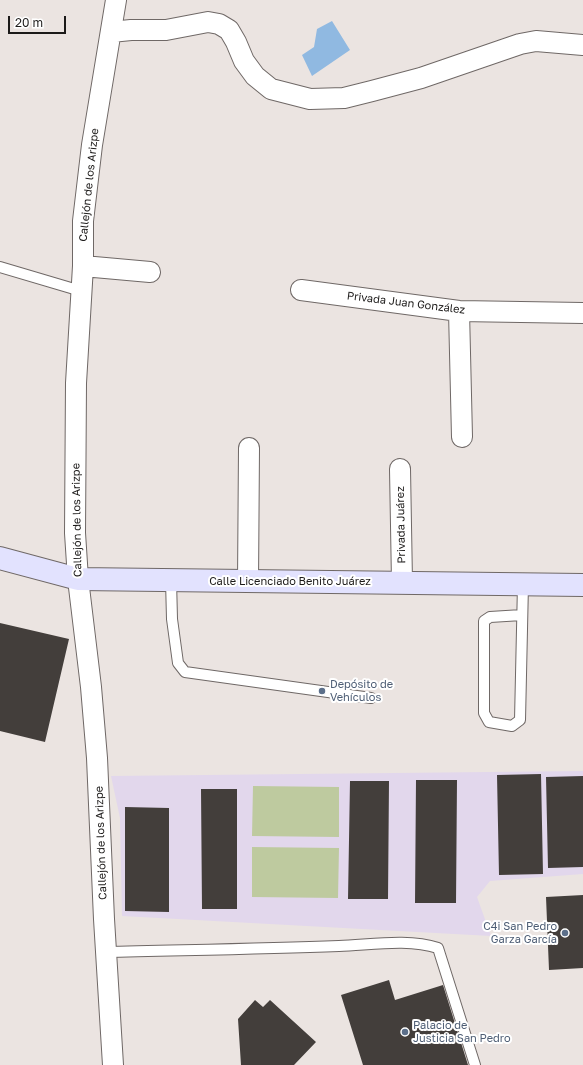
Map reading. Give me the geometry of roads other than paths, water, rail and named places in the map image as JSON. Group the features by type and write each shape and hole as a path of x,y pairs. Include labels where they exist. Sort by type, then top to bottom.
{"street":[{"name":"Callejón de los Arizpe","path":"112,1065 105,952 97,758 91,687 78,579 75,533 76,391 83,266 83,221 92,145 116,0"},
{"path":"111,32 131,30 166,30 208,22 219,24 229,30 244,61 255,76 271,89 310,99 344,98 379,89 428,76 520,44 536,42 583,45"},
{"path":"83,266 150,272"},
{"name":"Privada Juan González","path":"301,290 459,311 583,312"},
{"path":"459,311 462,436"},
{"path":"248,582 249,448"},
{"name":"Privada Juárez","path":"400,469 402,582"},
{"name":"Calle Licenciado Benito Juárez","path":"0,558 78,579 583,585"}],"lane":[{"path":"0,267 81,291"},
{"path":"170,580 172,619 178,663 185,672 371,698"},
{"path":"522,616 490,617 484,622 484,713 489,722 512,726 520,720 523,584"},
{"path":"105,952 415,943 430,945 438,948 475,1065"}],"water":[{"path":"332,21 350,50 312,76 302,55 314,47 317,29"}],"place":[{"name":"Depósito de Vehículos","path":"322,691"},
{"name":"C4i San Pedro Garza García","path":"565,933"},
{"name":"Palacio de Justicia San Pedro","path":"405,1032"}]}
